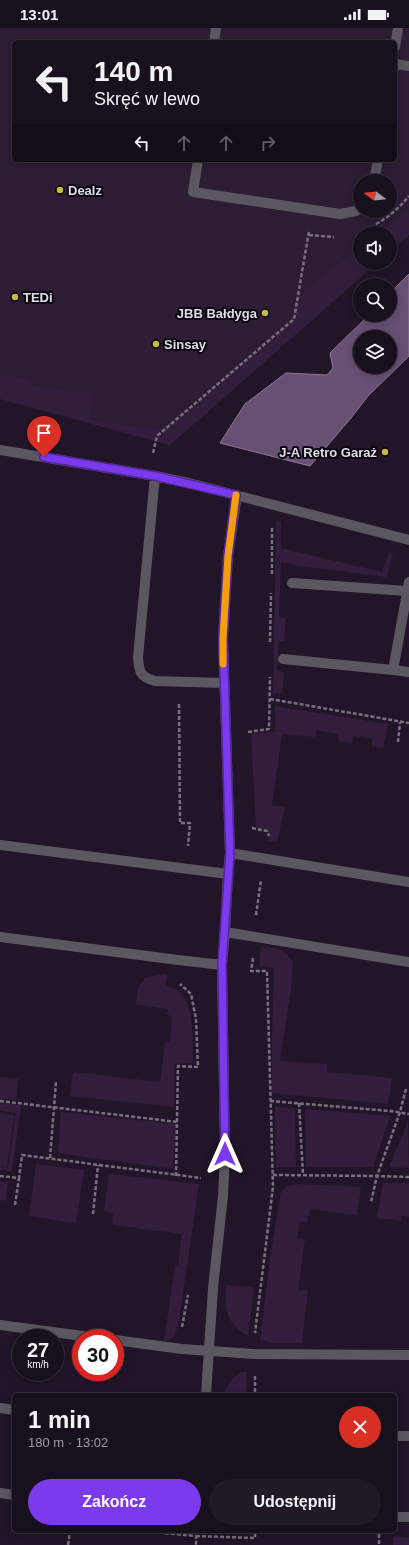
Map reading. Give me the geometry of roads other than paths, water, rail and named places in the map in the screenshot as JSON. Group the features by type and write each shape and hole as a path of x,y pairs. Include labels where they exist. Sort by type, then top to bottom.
{"street":[{"path":"214,40 216,28"},
{"path":"396,40 398,28"},
{"path":"397,64 409,66"},
{"path":"198,162 193,192 340,214 353,212"},
{"path":"375,174 378,162"},
{"path":"0,450 151,476 274,504 409,540"},
{"path":"151,476 138,657 139,670 147,678 155,680 224,683"},
{"path":"206,1393 214,1281 223,1196 225,1154 222,964 230,853 223,630 228,556 236,495"},
{"path":"292,583 408,587 393,670"},
{"path":"283,659 409,672"},
{"path":"0,845 228,874"},
{"path":"230,853 409,882"},
{"path":"225,932 409,962"},
{"path":"0,937 178,960 222,964"},
{"path":"0,1325 72,1335"},
{"path":"124,1341 209,1351 254,1354 409,1355"},
{"path":"0,1408 12,1410"},
{"path":"397,1436 409,1436"},
{"path":"0,1493 12,1495"},
{"path":"397,1517 409,1517"}],"place":[{"name":"Dealz","path":"60,190"},
{"name":"TEDi","path":"15,297"},
{"name":"JBB Bałdyga","path":"265,313"},
{"name":"Sinsay","path":"156,344"},
{"name":"J-A Retro Garaż","path":"385,452"}]}
